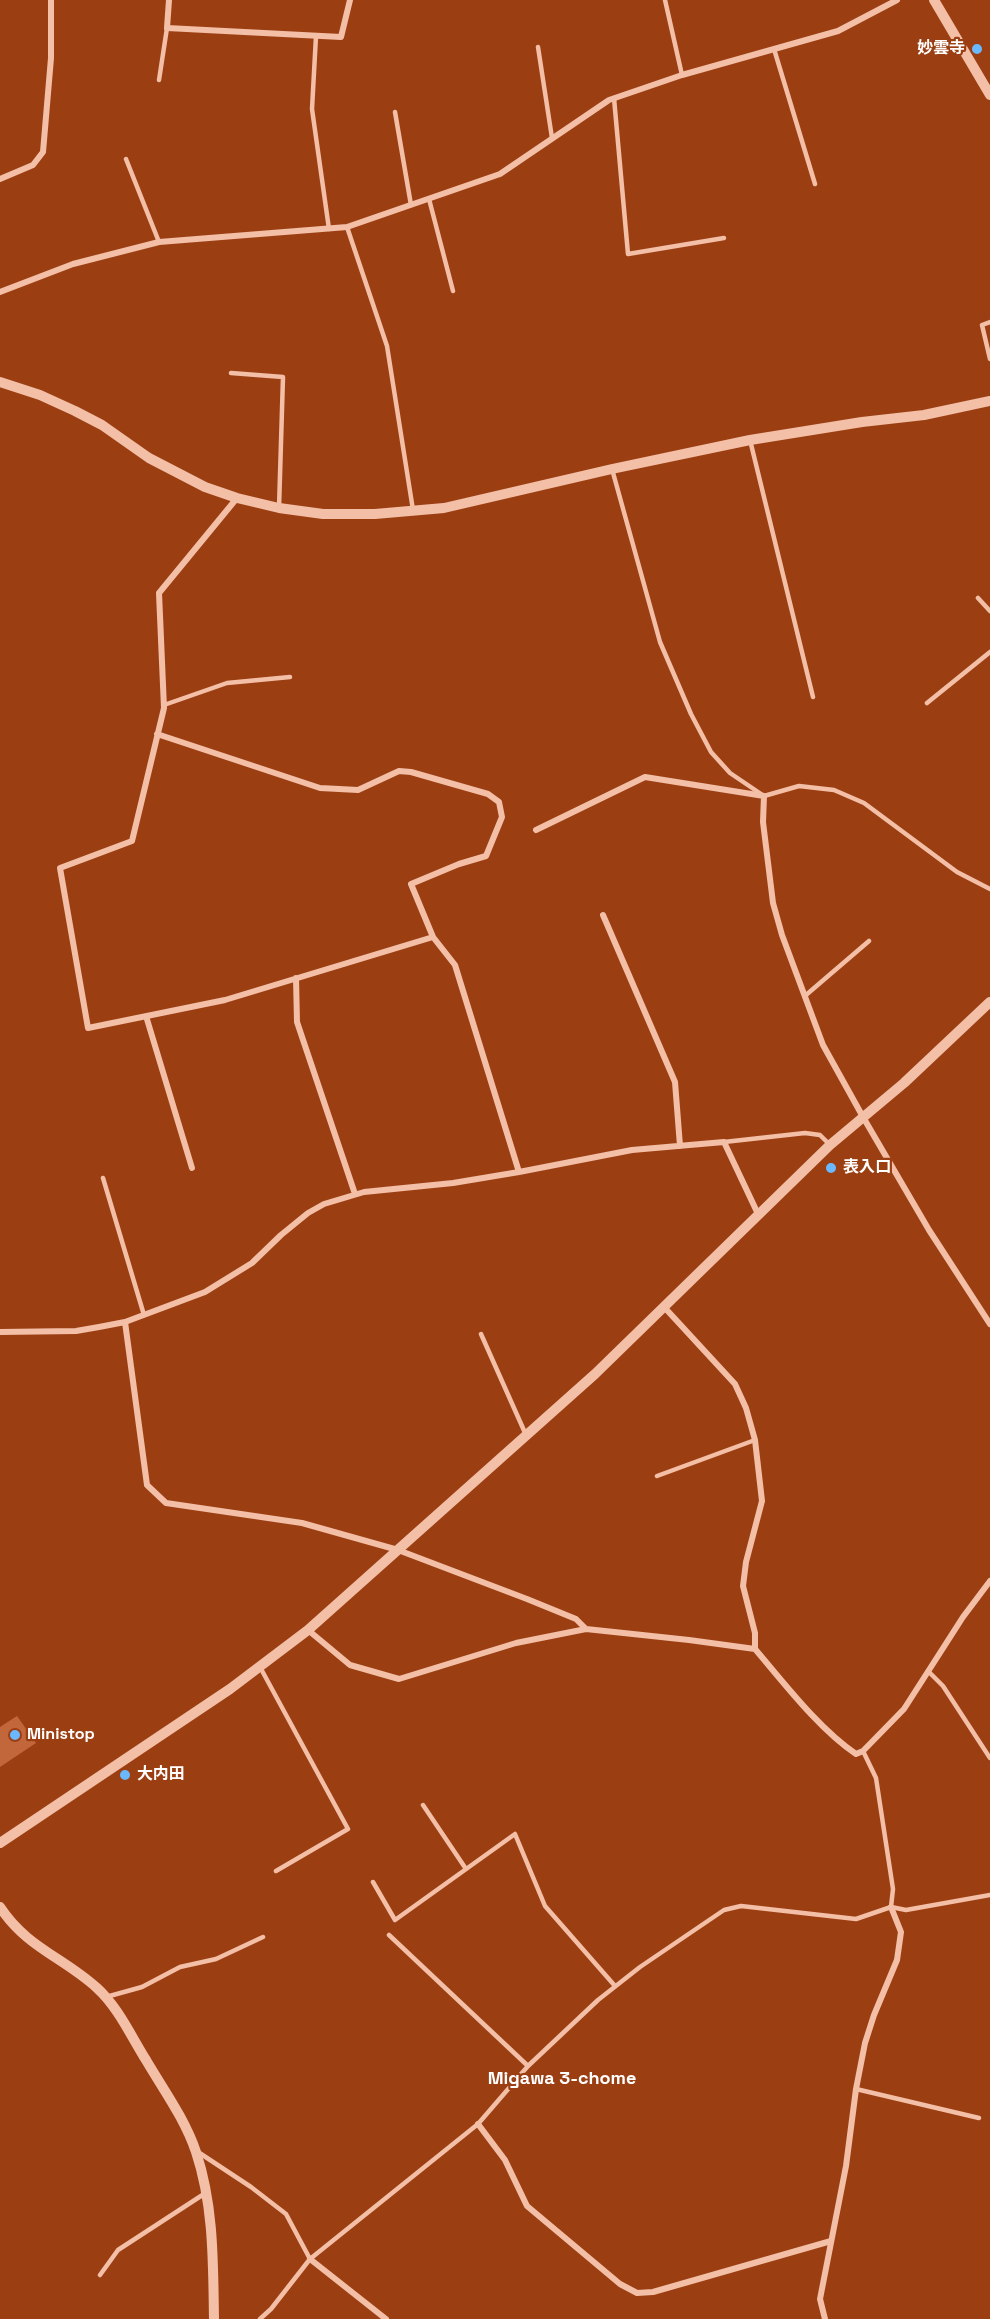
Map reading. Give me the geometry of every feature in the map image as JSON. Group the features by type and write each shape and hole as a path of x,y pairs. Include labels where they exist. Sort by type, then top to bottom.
{"street":[{"path":"0,179 33,165 43,152 51,58 51,0"},
{"path":"169,0 167,28 341,37 350,0"},
{"path":"0,292 73,264 159,242 347,227 500,174 615,98 682,75 838,32 897,0"},
{"path":"934,0 990,94"},
{"path":"0,382 40,395 75,411 102,425 149,458 178,474 237,498 279,508 323,514 375,514 444,508 750,440 862,422 924,415 990,401"},
{"path":"237,498 159,593 164,705 132,841 60,868 88,1028 225,1000 433,937"},
{"path":"157,734 320,788 358,790 399,771 411,772 488,794 500,802 501,817 486,856 459,864 411,884 433,937 456,965 519,1172"},
{"path":"536,830 645,777 764,796 763,822 773,903 782,935 823,1045 929,1230 990,1324"},
{"path":"603,915 675,1082 680,1146"},
{"path":"296,978 297,1022 355,1194"},
{"path":"0,1843 260,1667 308,1630 665,1308 830,1145 904,1083 990,1002"},
{"path":"146,1016 192,1168"},
{"path":"0,1332 76,1331 125,1322 205,1292 252,1263 308,1213 324,1204 355,1194 519,1172 632,1150 724,1142 758,1214"},
{"path":"665,1308 735,1384 746,1408 755,1440 762,1501 746,1562 743,1586 755,1633 755,1649"},
{"path":"125,1322 147,1485 166,1503 302,1523 398,1550 576,1619 586,1629"},
{"path":"308,1630 350,1665 399,1679 516,1642 586,1629 755,1649 844,1746 856,1754 863,1751 904,1708 963,1617 990,1581"},
{"path":"0,1907 19,1932 84,1978 106,1997 181,2120 195,2150 207,2193 212,2228 214,2319"},
{"path":"825,2319 820,2299 846,2166 856,2089 865,2043 897,1960 901,1932 891,1907"},
{"path":"478,2124 505,2160 527,2206 620,2284 636,2293 653,2292 831,2241"},
{"path":"310,2259 387,2319"}],"lane":[{"path":"665,0 682,75"},
{"path":"159,80 167,28"},
{"path":"316,36 312,110 329,229"},
{"path":"537,47 552,138"},
{"path":"774,49 814,184"},
{"path":"615,98 628,254 724,238"},
{"path":"395,112 411,205"},
{"path":"126,159 159,242"},
{"path":"429,199 453,291"},
{"path":"347,227 387,346 413,511"},
{"path":"990,322 982,324 990,359"},
{"path":"231,373 283,377 279,508"},
{"path":"750,440 813,697"},
{"path":"612,469 660,642 711,752 730,773 764,796 799,786 834,790 864,803 957,872 990,889"},
{"path":"978,598 990,611"},
{"path":"927,703 990,652"},
{"path":"164,705 227,683 290,678"},
{"path":"806,995 869,941"},
{"path":"724,1142 805,1133 820,1135 830,1145"},
{"path":"103,1178 144,1315"},
{"path":"481,1334 526,1435"},
{"path":"657,1476 755,1440"},
{"path":"260,1667 348,1829 276,1871"},
{"path":"929,1672 943,1686 990,1758"},
{"path":"863,1751 876,1778 893,1888 891,1907"},
{"path":"423,1804 466,1869"},
{"path":"373,1882 394,1920 515,1834 545,1906 615,1986"},
{"path":"260,2319 271,2309 310,2259 478,2124 528,2066 567,2028 615,1986 724,1910 741,1906 856,1919 891,1907 906,1910 990,1895"},
{"path":"389,1935 528,2066"},
{"path":"106,1997 142,1987 180,1967 216,1959 263,1936"},
{"path":"856,2089 979,2118"},
{"path":"195,2150 251,2187 286,2214 310,2259"},
{"path":"100,2275 118,2250 207,2193"}],"building":[{"name":"Ministop","path":"17,1716 36,1743 0,1767 0,1727"}],"place":[{"name":"妙雲寺","path":"977,49"},
{"name":"表入口","path":"831,1168"},
{"name":"Ministop","path":"15,1735"},
{"name":"大内田","path":"125,1775"}],"district":[{"name":"Migawa 3-chome","path":"562,2079"}]}
